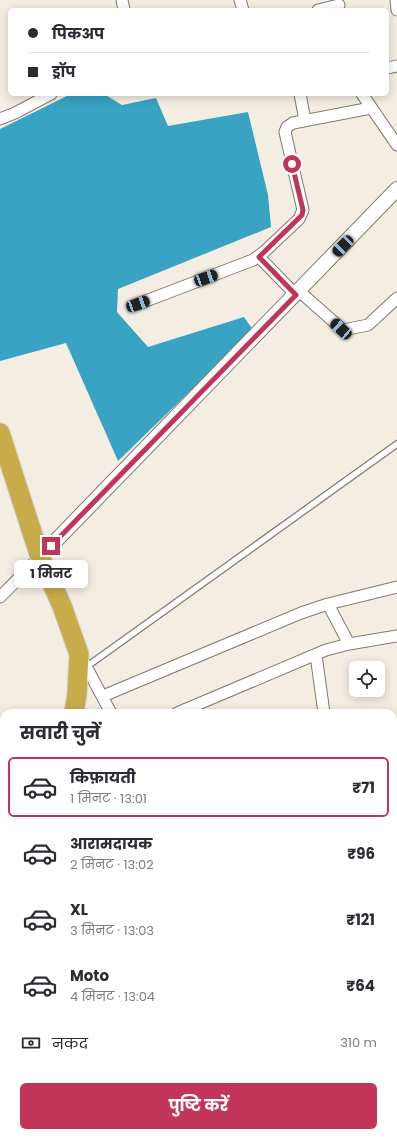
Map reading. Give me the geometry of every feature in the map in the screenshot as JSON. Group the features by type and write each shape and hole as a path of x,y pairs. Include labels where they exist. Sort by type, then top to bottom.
{"highway":[{"path":"0,433 40,557 62,606 83,661 75,709"}],"street":[{"path":"396,0 397,10"},
{"path":"326,8 339,5"},
{"path":"0,119 47,96"},
{"path":"300,96 305,120"},
{"path":"363,96 397,145"},
{"path":"138,304 259,257 302,215 303,210 285,132 287,126 305,120 371,108"},
{"path":"0,596 40,557 397,189"},
{"path":"259,257 297,293 343,330 368,325 397,298"},
{"path":"103,696 288,618 328,604 397,587"},
{"path":"328,604 349,644"},
{"path":"187,709 316,655 349,644 397,636"},
{"path":"316,655 323,709"},
{"path":"83,661 109,709"}],"lane":[{"path":"83,661 397,444"}],"water":[{"path":"67,96 107,96 122,105 156,98 168,126 248,112 268,195 271,227 118,289 117,312 148,347 244,317 253,330 118,461 66,343 0,361 0,129"}],"route":[{"path":"51,546 296,295 259,257 302,215 303,210 292,164"}]}
